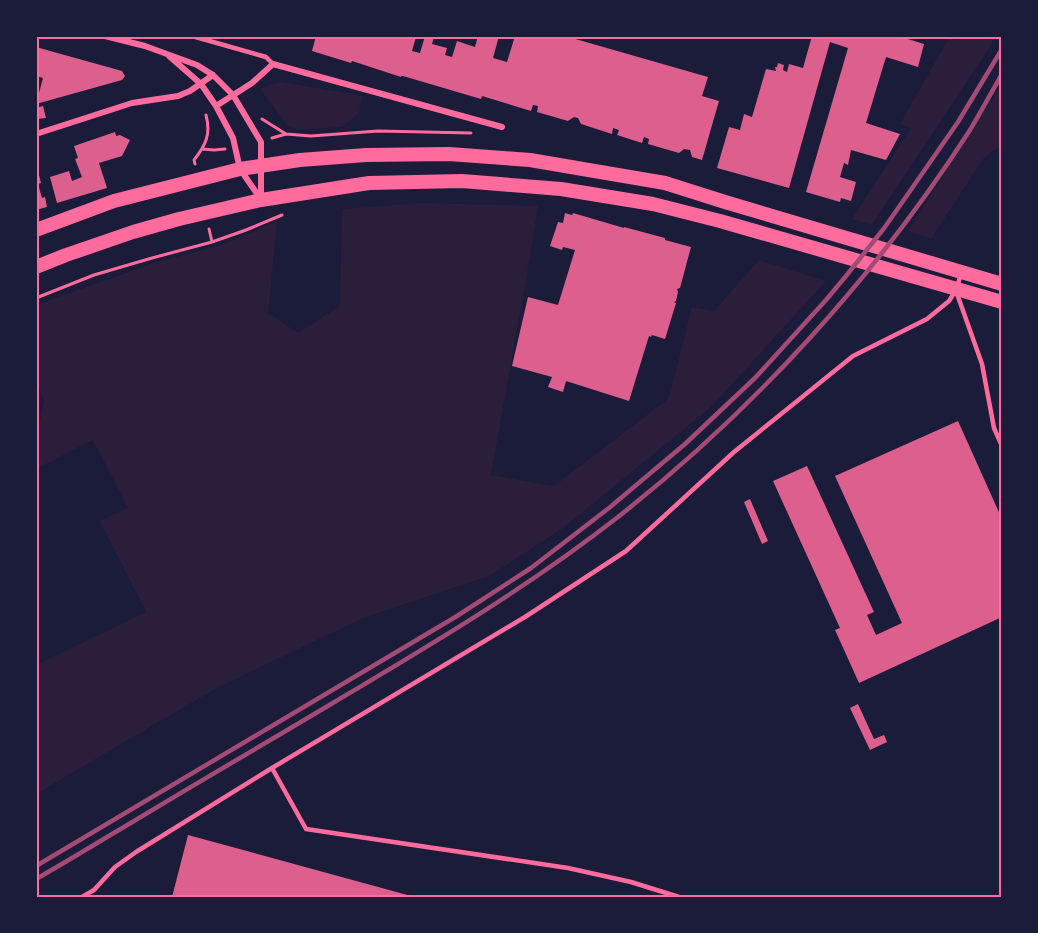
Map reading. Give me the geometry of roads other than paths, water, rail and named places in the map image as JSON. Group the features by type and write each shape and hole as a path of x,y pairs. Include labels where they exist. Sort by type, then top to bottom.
{"main road":[{"path":"36,230 114,201 240,169 300,160 366,155 449,154 530,160 665,183 1002,284"},
{"path":"36,267 133,232 261,200 369,183 462,181 561,189 664,207 1002,302"}],"street":[{"path":"105,36 145,46 197,65 213,75 233,95 261,142 261,200"},
{"path":"166,54 201,84 216,106 233,138 240,169 261,200"},
{"path":"216,106 252,83 273,64 502,126"},
{"path":"36,134 132,103 178,96 190,91 213,75"}],"lane":[{"path":"192,36 266,57 273,64"},
{"path":"82,897 94,890 115,867 136,852 525,617 626,551 734,452 853,356 927,319 949,301 956,290 961,273"},
{"path":"956,290 982,364 994,428 1002,446"},
{"path":"272,768 306,829 568,868 631,882 680,897"},
{"path":"94,890 96,897"}],"railway":[{"path":"36,866 457,616 531,568 609,508 685,444 755,378 846,276 885,227 958,122 1002,49"},
{"path":"36,879 454,630 538,576 618,517 668,476 764,386 853,288 933,184 970,130 1002,74"}]}
